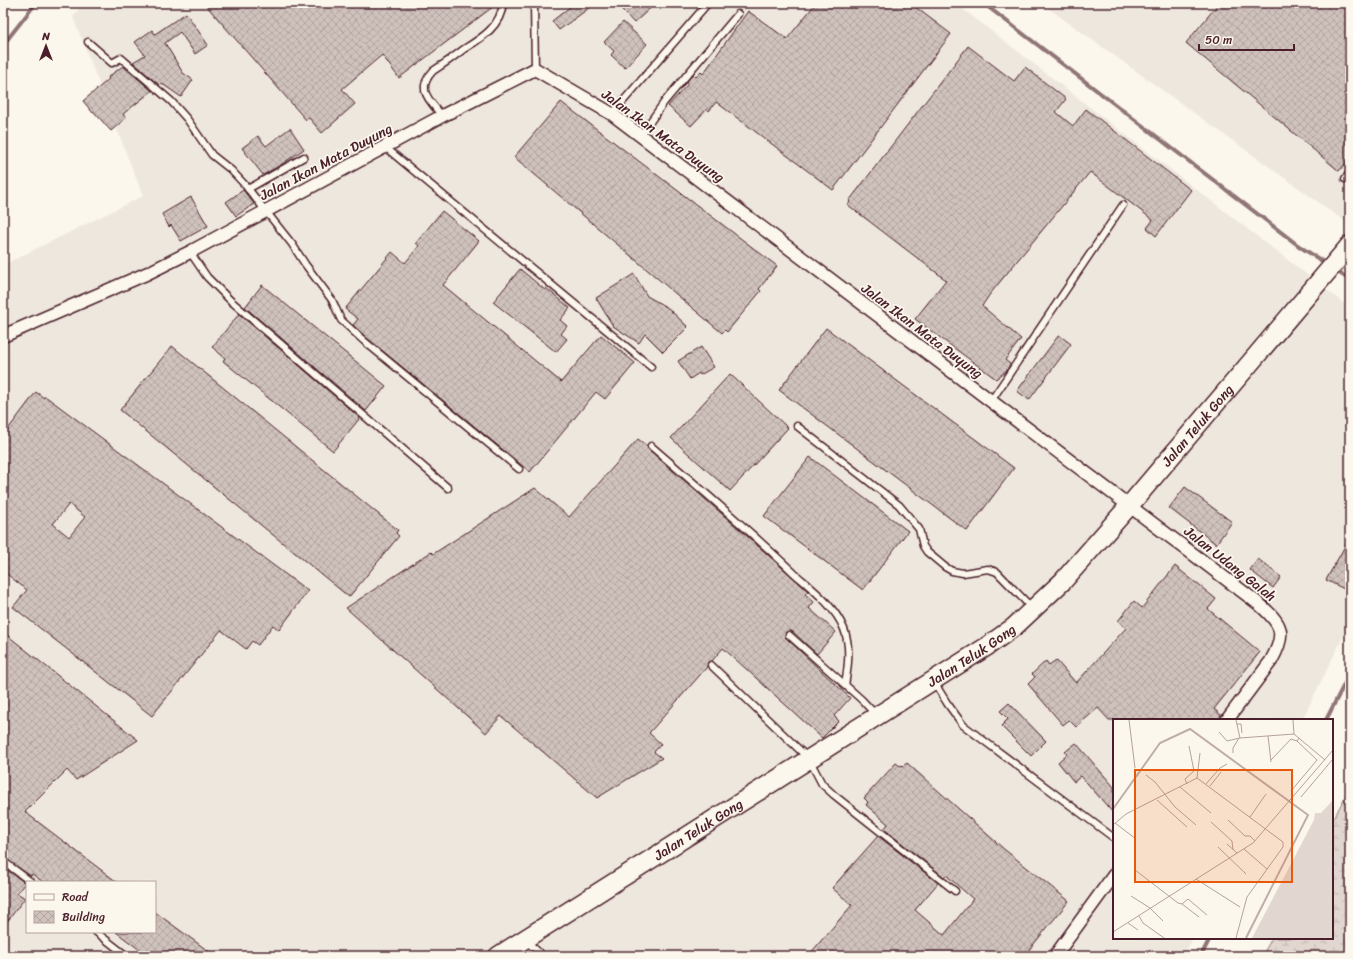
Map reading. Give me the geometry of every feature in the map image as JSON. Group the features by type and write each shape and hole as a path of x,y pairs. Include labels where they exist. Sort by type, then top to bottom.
{"street":[{"name":"Jalan Ikan Mata Duyung","path":"3,336 148,273 190,252 442,116 535,69 612,114 1129,506"},
{"name":"Jalan Teluk Gong","path":"498,956 878,716 986,647 1014,627 1063,581 1129,506 1349,246"},
{"name":"Jalan Udang Galah","path":"1129,506 1259,604 1272,615 1278,626 1281,639 1277,650 1271,661 1228,719"},
{"path":"1055,956 1111,879"}],"lane":[{"path":"442,116 425,95 424,87 427,79 433,71 487,34 500,17 503,3"},
{"path":"534,3 535,69"},
{"path":"612,114 708,3"},
{"path":"640,136 665,101 738,14"},
{"path":"88,42 112,63 121,58 171,100 187,119 212,155 230,170 248,189 292,244 332,300 341,320 364,341 519,469"},
{"path":"385,147 651,367"},
{"path":"248,189 304,157"},
{"path":"1345,179 1350,173"},
{"path":"991,401 1123,206"},
{"path":"190,252 207,277 231,301 448,488"},
{"path":"797,426 899,505 919,529 923,546 927,552 945,567 952,571 963,573 979,570 992,570 996,572 1033,609"},
{"path":"651,446 746,528 833,610 844,629 848,641 848,666 845,686"},
{"path":"789,634 878,716"},
{"path":"711,665 809,759 822,784 955,891"},
{"path":"933,680 963,725 1113,837"},
{"path":"3,861 30,881"},
{"path":"97,933 127,956"},
{"path":"524,939 543,956"}],"shaded area":[{"path":"83,3 955,3 1350,308 1350,623 1302,719 1113,719 1113,939 1192,939 1184,956 3,956 3,265 143,196 73,17"},
{"path":"1041,3 1350,3 1350,225"}],"green space":[{"path":"1350,787 1350,956 1262,956 1271,939 1333,939 1333,820"}],"building":[{"path":"204,3 498,3 399,78 382,55 342,89 355,104 322,133 309,118 306,120"},
{"path":"575,3 596,3 559,30 552,21"},
{"path":"616,3 656,3 634,23"},
{"path":"816,3 910,3 951,34 833,190 716,102 709,111 707,109 691,126 668,106 688,84 686,83 693,74 696,77 701,72 703,74 748,11 787,39"},
{"path":"1219,3 1350,3 1350,158 1339,171 1186,43"},
{"path":"186,13 208,45 195,54 180,32 165,43 183,73 193,80 181,97 161,83 159,85 133,62 145,55 135,42 152,30 155,34"},
{"path":"623,22 647,44 625,68 611,55 614,51 604,42"},
{"path":"968,46 1014,81 1025,67 1066,99 1056,112 1073,126 1086,109 1191,190 1156,236 1147,228 1153,220 1090,172 990,294 982,306 1021,339 1005,360 1010,364 1007,370 996,379 915,319 946,280 848,205 850,202 849,201"},
{"path":"123,66 152,91 123,114 126,118 111,131 83,101 109,79 108,77"},
{"path":"561,102 777,266 759,289 761,291 727,332 725,330 722,333 514,157"},
{"path":"290,128 304,149 263,175 242,148 258,136 266,146"},
{"path":"243,190 254,204 236,216 226,202"},
{"path":"191,197 208,226 181,241 171,225 169,227 162,214"},
{"path":"442,211 479,241 443,285 561,382 601,335 635,363 605,399 596,392 530,472 367,338 353,325 358,319 345,309 392,252 405,263 419,246 416,243"},
{"path":"520,269 570,308 560,320 567,326 561,334 567,339 556,352 493,302"},
{"path":"634,274 647,296 668,308 688,327 663,352 645,334 639,343 613,326 596,298"},
{"path":"262,285 386,386 366,411 245,307"},
{"path":"239,314 360,418 333,451 223,361 225,358 212,347"},
{"path":"826,328 1014,468 967,531 779,390"},
{"path":"1059,335 1071,344 1029,400 1017,391"},
{"path":"172,346 398,530 396,533 399,536 349,597 120,410"},
{"path":"701,347 714,367 700,375 699,373 690,379 678,361"},
{"path":"730,374 788,428 730,491 671,438"},
{"path":"36,392 44,398 45,396 308,591 279,630 273,625 258,645 252,641 246,649 221,630 152,716 13,607 27,590 3,571 3,436","holes":["69,504 85,517 69,537 53,524"]},
{"path":"638,439 808,591 805,594 814,602 809,608 836,632 817,654 792,631 786,632 785,637 850,698 834,716 839,721 822,738 723,648 712,661 708,662 707,667 649,733 661,744 654,752 662,758 597,798 501,716 486,733 346,608 431,552 433,554 535,488 569,517"},
{"path":"810,457 908,531 863,590 764,516"},
{"path":"1185,487 1232,522 1216,544 1169,508"},
{"path":"1350,537 1350,592 1326,580"},
{"path":"1258,559 1281,577 1273,588 1250,570"},
{"path":"1175,566 1216,599 1208,609 1260,652 1214,709 1221,715 1220,719 1109,720 1098,708 1076,727 1069,720 1063,725 1028,684 1035,677 1032,674 1046,661 1049,665 1056,660 1076,683 1126,628 1118,621 1134,601 1142,608"},
{"path":"7,635 138,740 76,780 67,770 25,812 116,881 42,881 32,874 31,876 3,857 3,640"},
{"path":"1009,703 1046,741 1031,756 1001,726 1008,719 1000,711"},
{"path":"1076,743 1113,786 1113,813 1081,776 1074,782 1058,762 1067,754 1065,752"},
{"path":"896,763 903,766 907,763 1005,850 1069,901 1024,956 808,956 852,905 832,888 878,836 938,883 915,910 944,935 973,899 946,875 944,877 884,829 888,824 866,805 868,802 864,798"},
{"path":"3,867 25,883 17,893 25,898 3,927"},
{"path":"156,913 215,956 148,956 117,933 156,933"}],"waterway":[{"path":"3,45 36,3"},
{"path":"983,3 1299,246 1328,265"},
{"path":"1335,270 1350,280"},
{"path":"1327,719 1350,673"},
{"path":"1201,956 1210,939"}]}
